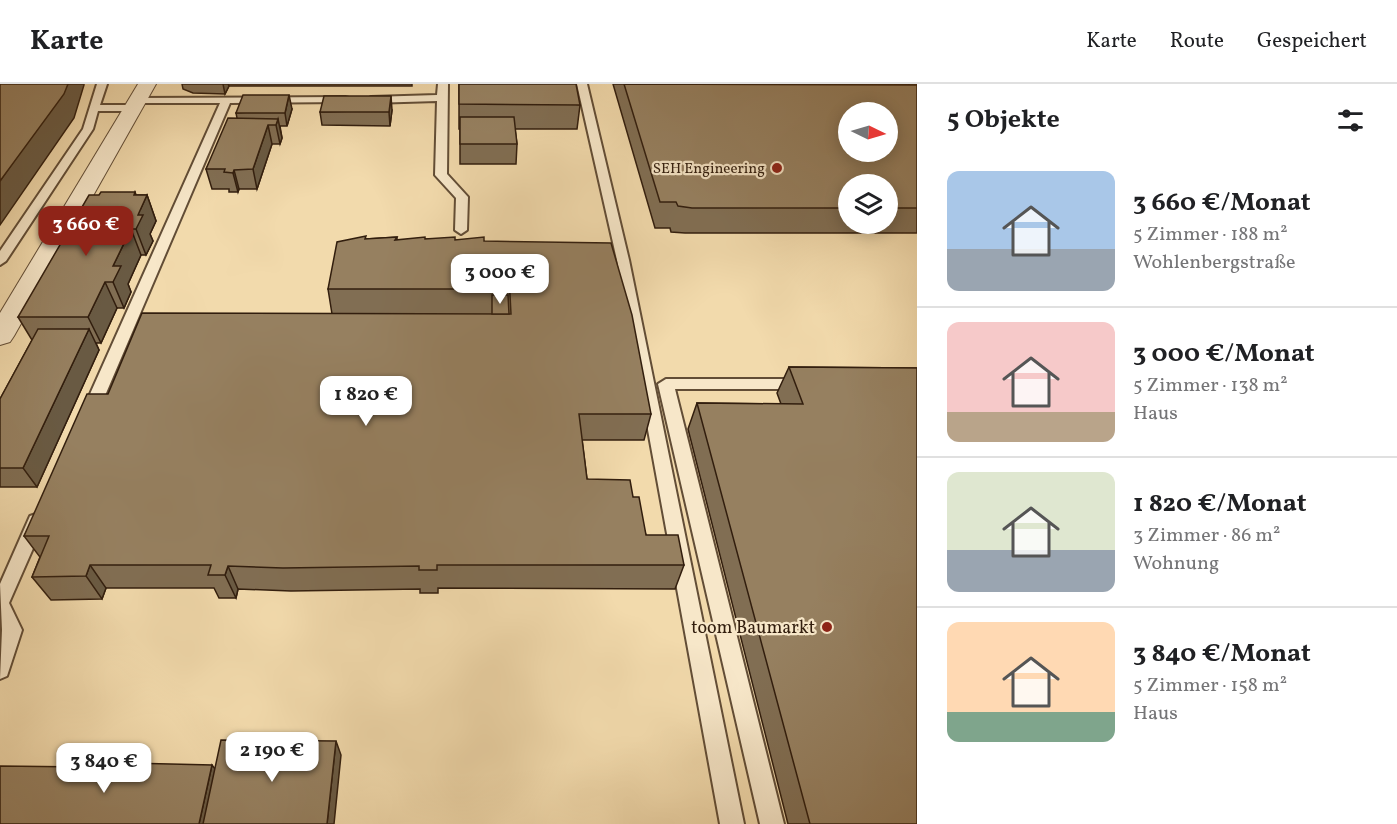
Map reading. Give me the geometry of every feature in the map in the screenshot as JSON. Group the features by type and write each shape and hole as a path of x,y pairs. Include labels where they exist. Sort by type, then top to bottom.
{"street":[{"path":"0,336 140,97"}],"lane":[{"path":"0,261 88,129 102,84"},
{"path":"443,84 440,167 441,175 462,197 461,230"},
{"path":"582,84 623,260 732,824"},
{"path":"94,108 140,97 226,100 442,98"},
{"path":"84,423 135,325 226,100"},
{"path":"772,824 666,384 822,384"},
{"path":"0,599 5,595 44,506"},
{"path":"0,604 12,630 0,669"}],"building":[{"path":"0,84 68,84 64,94 0,181"},
{"path":"459,84 576,84 580,105 459,104"},
{"name":"SEH Engineering","path":"624,84 917,85 917,208 898,208 898,174 838,174 838,208 692,208 678,206 676,202 660,202"},
{"path":"243,95 289,95 285,113 236,113"},
{"path":"324,96 391,96 389,112 320,112"},
{"path":"460,117 514,117 517,144 460,144"},
{"path":"228,118 278,119 276,125 268,125 253,169 234,170 233,173 224,172 225,169 206,169"},
{"path":"101,192 135,192 134,195 147,195 138,215 143,215 136,229 131,229 113,266 121,266 113,282 105,282 88,317 18,317 89,195 99,195"},
{"path":"366,236 365,239 397,237 395,240 455,237 455,240 484,237 484,241 611,243 632,315 651,414 579,414 587,479 630,480 633,497 639,497 646,535 678,535 684,565 437,565 437,570 419,570 419,566 283,568 228,566 225,575 208,575 211,565 90,565 86,576 32,577 49,536 24,536 87,394 108,394 142,313 511,314 509,276 492,276 492,289 328,289 337,242"},
{"path":"492,295 508,295 509,314 492,314"},
{"path":"38,329 89,329 23,468 0,468 0,399"},
{"name":"toom Baumarkt","path":"789,367 917,368 917,824 810,824 697,403 803,404"},
{"path":"221,740 336,741 327,824 203,824"},
{"path":"86,762 212,765 199,824 0,824 0,766 84,767"}],"place":[{"name":"SEH Engineering","path":"777,168"},
{"name":"toom Baumarkt","path":"827,627"}]}
